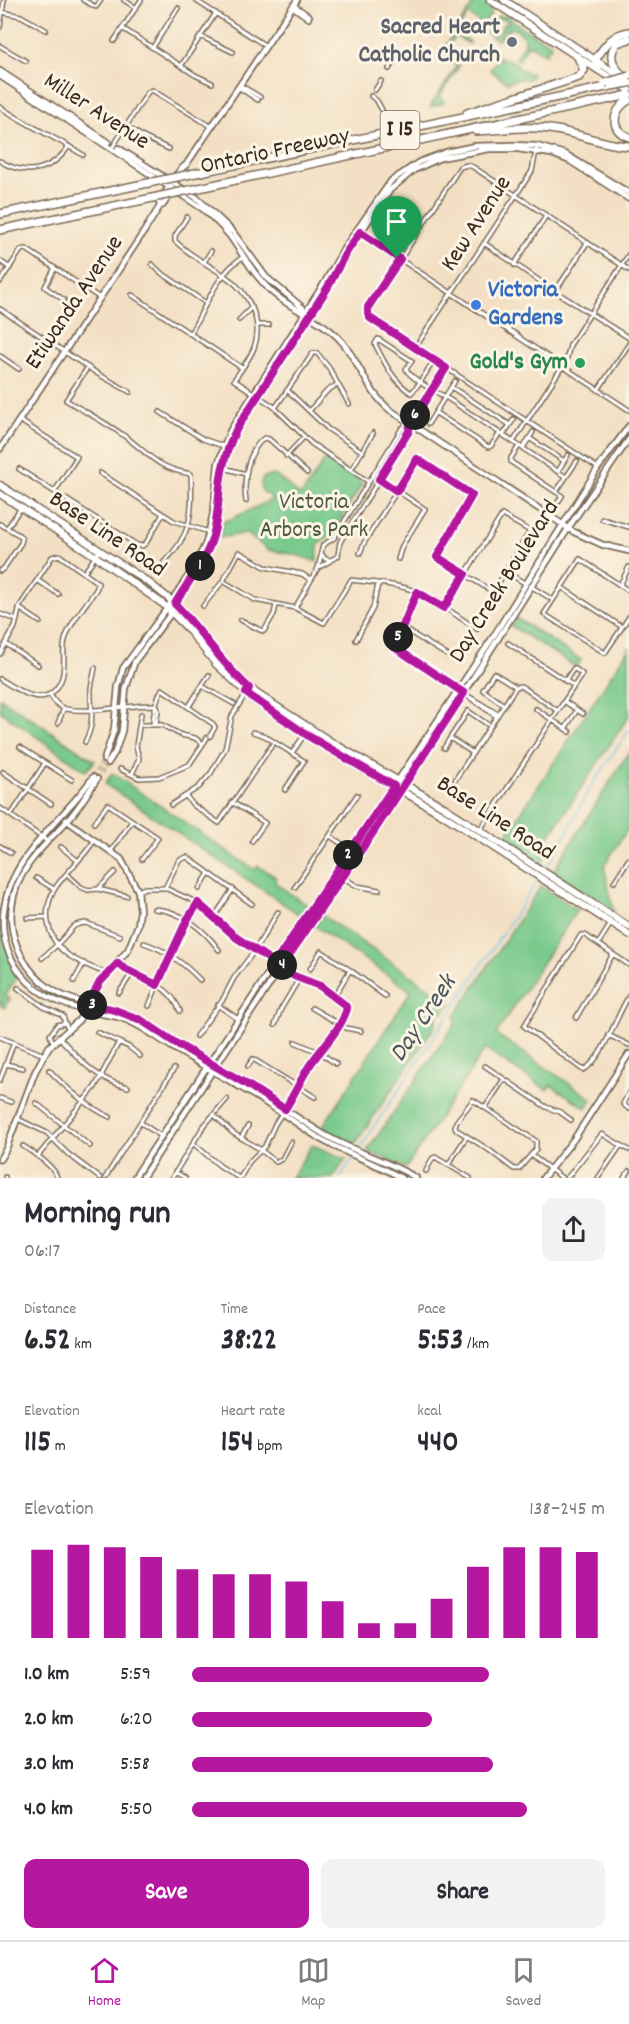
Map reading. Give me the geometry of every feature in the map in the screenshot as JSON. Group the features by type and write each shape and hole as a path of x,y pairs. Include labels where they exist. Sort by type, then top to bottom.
{"highway":[{"path":"598,69 595,60 613,38 629,32"},
{"path":"628,80 613,64 611,57 617,43 629,39"},
{"path":"453,119 579,77 584,70 578,57"},
{"name":"Ontario Freeway","path":"0,214 578,94 628,80"},
{"path":"628,96 617,109 614,121 618,131 629,137"},
{"name":"Ontario Freeway","path":"0,230 628,96"},
{"path":"449,133 534,128 564,131 629,146"}],"main road":[{"path":"490,0 598,69 628,96"},
{"path":"504,0 628,80"},
{"name":"Etiwanda Avenue","path":"0,449 160,206 163,205 182,167 186,165 294,4"},
{"path":"526,24 539,28 559,40 564,39"},
{"name":"Miller Avenue","path":"0,71 112,147"},
{"name":"Miller Avenue","path":"0,76 173,186 197,198 222,220 246,255 272,284 342,342 381,403 569,528 593,542 629,550"},
{"path":"120,707 135,661 202,562 218,516 223,468 237,428 256,394 391,181 427,158 464,148 500,144 536,148 572,157 629,194"},
{"path":"358,231 384,197 414,170 427,163 450,156 489,149 536,148 570,160 629,199"},
{"path":"398,182 397,179 416,164"},
{"path":"212,532 216,477 223,446 236,419 256,394"},
{"name":"Day Creek Boulevard","path":"461,691 598,468 629,426"},
{"name":"Day Creek Boulevard","path":"142,1178 629,439"},
{"name":"Base Line Road","path":"0,485 97,553 170,609 216,664 247,691 308,735 480,830 629,927"},
{"name":"Base Line Road","path":"0,494 148,582 195,625 225,666 247,691 400,785 629,935"},
{"path":"106,761 119,742 123,727 120,677 126,663 170,609"},
{"path":"308,735 334,748 338,746"},
{"path":"95,778 37,851 24,874 12,904 11,921 20,953 28,967 50,989 65,997 129,1014 209,1065"},
{"name":"Day Creek Boulevard","path":"134,1178 275,963 351,851 400,785"},
{"path":"64,819 42,837 17,871 3,903 4,934 8,949 18,969 30,983 46,995 61,1002 126,1019 215,1068 330,1138 416,1178"},
{"path":"0,1159 44,1055 53,1042 79,1020 93,993 128,950 138,925 140,910 138,891 120,859 64,819"},
{"path":"3,903 12,904"},
{"path":"543,1178 574,1139 629,1054"},
{"path":"283,1111 321,1139 401,1178"}],"street":[{"path":"0,27 4,0"},
{"path":"83,0 96,7 101,0"},
{"path":"124,0 136,8"},
{"path":"114,41 141,0"},
{"path":"195,0 266,46"},
{"path":"294,4 309,17"},
{"path":"153,47 178,8"},
{"path":"2,12 21,16 46,30"},
{"path":"181,66 216,13"},
{"path":"122,28 212,83"},
{"path":"200,36 233,52"},
{"path":"0,45 26,61"},
{"path":"370,54 394,62 389,69"},
{"path":"375,90 381,81"},
{"path":"239,86 259,99"},
{"path":"112,147 148,92 152,90 212,127"},
{"path":"371,96 382,110"},
{"path":"0,107 83,155"},
{"path":"126,126 169,149"},
{"path":"0,161 15,169 36,170 54,162 69,146"},
{"name":"Kew Avenue","path":"415,348 533,168 536,148"},
{"path":"598,468 375,321 368,314 368,307 460,167 464,166 473,167 629,270"},
{"path":"514,264 546,216"},
{"path":"187,217 175,239 177,243 231,280 252,307 258,325 253,351 234,380 275,408 304,437 369,482"},
{"path":"358,231 629,410"},
{"path":"484,243 555,292 629,338"},
{"path":"555,292 587,243"},
{"path":"0,282 24,248 100,298"},
{"path":"204,262 211,251"},
{"path":"513,442 563,366 568,357 570,345 629,254"},
{"path":"190,334 224,275 235,262 246,255"},
{"path":"0,261 10,268"},
{"path":"152,264 160,272 206,303"},
{"path":"55,268 45,287 64,300"},
{"path":"132,295 242,368"},
{"path":"239,320 252,307"},
{"path":"0,309 64,352 130,392"},
{"path":"258,325 269,325"},
{"path":"431,365 420,382 411,393 389,371 375,344 378,339 412,361 406,369 407,372 420,382 566,477"},
{"path":"598,390 629,344"},
{"path":"275,408 311,356 316,353 323,359 350,404"},
{"path":"0,356 20,369"},
{"path":"88,367 66,400 124,436 158,464 177,472 191,474 192,506 188,525 181,543 164,562"},
{"path":"318,568 339,555 340,542 446,368"},
{"path":"428,424 454,381"},
{"path":"309,411 327,391 338,384"},
{"path":"451,387 510,425"},
{"path":"287,390 328,429 363,452"},
{"path":"160,412 203,439 223,446"},
{"path":"435,413 490,447 514,419"},
{"path":"19,420 77,457 54,491"},
{"path":"295,608 318,568 323,545 334,538 403,427 410,424"},
{"path":"533,432 510,458 511,462 562,496 558,502"},
{"path":"351,470 373,433"},
{"path":"246,501 246,474 253,453 262,439 266,437 307,473"},
{"path":"286,456 304,437"},
{"path":"529,438 564,461"},
{"path":"558,471 568,455"},
{"path":"360,553 417,459 472,495 437,557 465,574 493,592 530,531 502,514 465,574 444,608"},
{"path":"556,492 577,461"},
{"path":"223,468 246,474"},
{"path":"19,469 137,545 142,546 146,543 163,514"},
{"path":"100,473 174,521 212,532"},
{"path":"379,479 425,509 402,546 398,559"},
{"path":"7,528 21,507"},
{"path":"602,519 629,527"},
{"path":"0,524 22,539 1,571"},
{"path":"203,606 223,581 239,552 265,567 302,574 311,580"},
{"path":"84,573 97,553"},
{"path":"321,554 325,559 331,560"},
{"path":"0,654 17,620 20,608 55,555 59,555 99,585 65,640 62,677 50,694 40,698 29,696 0,679"},
{"path":"629,591 580,559 544,614 605,653 629,617"},
{"path":"620,585 629,567"},
{"path":"505,571 526,584"},
{"path":"37,580 58,594"},
{"path":"223,581 249,598 295,608 324,623 351,580 404,588 417,592 477,629"},
{"path":"356,640 373,608 378,584"},
{"path":"561,586 622,627"},
{"path":"532,587 553,600"},
{"path":"417,592 394,647 497,715"},
{"path":"241,620 264,631 274,614 276,604"},
{"path":"20,608 40,622"},
{"path":"0,614 17,620"},
{"path":"402,628 450,657"},
{"path":"508,643 574,686"},
{"path":"6,644 38,665"},
{"path":"86,742 92,729 91,688 95,668"},
{"path":"480,830 582,674 574,668 565,681"},
{"path":"504,705 483,692 483,688 494,673 516,687 521,686 558,711"},
{"path":"189,706 209,675"},
{"path":"202,686 234,704"},
{"path":"455,780 516,687"},
{"path":"120,769 139,778 159,777 189,765 215,728 189,706 162,689 157,697 153,721 155,724"},
{"path":"171,805 205,780 222,755 227,744 232,716 247,691"},
{"path":"50,694 54,701 64,708 92,709 156,705"},
{"path":"564,702 583,714"},
{"path":"58,723 64,708"},
{"path":"536,709 570,732"},
{"path":"565,729 577,710"},
{"path":"444,748 468,711 490,726"},
{"path":"132,774 139,759 136,746 141,714"},
{"path":"140,725 162,725 203,744"},
{"path":"253,732 304,761 285,790"},
{"path":"292,753 308,735"},
{"path":"450,738 472,753"},
{"path":"186,796 193,805 219,823 274,742"},
{"path":"20,747 72,780"},
{"path":"11,816 45,763"},
{"path":"3,772 51,804"},
{"path":"295,887 357,795"},
{"path":"232,802 265,823 252,841"},
{"path":"94,823 108,804 158,838 142,859"},
{"path":"0,808 47,841"},
{"path":"111,852 132,821"},
{"path":"330,836 351,851"},
{"path":"94,841 54,889 47,917 50,932 57,945 68,955 107,974"},
{"path":"0,846 11,853"},
{"path":"61,847 78,861"},
{"path":"165,888 179,860 187,856 252,904"},
{"path":"614,882 629,859"},
{"path":"98,889 115,872"},
{"path":"199,889 210,873"},
{"path":"336,873 360,887 379,890"},
{"path":"67,874 81,887 88,890 98,889 127,896"},
{"path":"36,878 54,889"},
{"path":"138,891 145,888 165,888 198,903 237,938 299,978 315,983 345,1005 347,1009 272,1128 267,1143 249,1162 239,1178 220,1167 194,1144"},
{"path":"215,916 233,889"},
{"path":"149,1006 187,920 198,903"},
{"path":"154,909 166,910 187,920 203,932 219,950"},
{"path":"196,1036 278,912"},
{"path":"27,918 47,917"},
{"path":"42,958 74,926 86,923 120,936"},
{"path":"598,944 611,923"},
{"path":"629,965 585,935 581,935 524,1026 583,1070 591,1063 629,996"},
{"path":"144,943 171,956 192,971 200,980"},
{"path":"310,969 321,951 385,996"},
{"path":"576,1018 613,954"},
{"path":"74,981 84,963"},
{"path":"118,963 169,992 180,1011"},
{"path":"334,997 350,970"},
{"path":"119,993 132,973"},
{"path":"275,1025 281,1009 299,978"},
{"path":"18,988 63,1016 69,1030"},
{"path":"218,1005 238,1019"},
{"path":"312,1008 338,1025 361,1030"},
{"path":"53,1042 50,1038 51,1032 57,1025 65,1023"},
{"path":"97,1032 119,1042 140,1056"},
{"path":"608,1035 629,1046"},
{"path":"0,1037 44,1055"},
{"path":"59,1037 85,1065 101,1077 111,1083 128,1087"},
{"path":"0,1080 14,1042"},
{"path":"38,1156 101,1077 119,1042"},
{"path":"295,1042 321,1053 336,1064"},
{"path":"248,1066 253,1059 315,1097"},
{"path":"6,1064 23,1068"},
{"path":"485,1066 571,1120"},
{"path":"105,1178 174,1069"},
{"path":"49,1070 62,1084 94,1110 110,1117"},
{"path":"485,1108 504,1079"},
{"path":"629,1092 623,1104 629,1109"},
{"path":"0,1098 11,1102"},
{"path":"172,1178 203,1127 227,1099"},
{"path":"472,1100 485,1108 538,1144 519,1169 514,1169 455,1127 456,1122 472,1100"},
{"path":"36,1103 90,1146"},
{"path":"214,1115 233,1133 261,1150 273,1161 279,1161 291,1142"},
{"path":"18,1119 53,1138 68,1154 99,1178"},
{"path":"141,1123 162,1136"},
{"path":"241,1138 248,1126"},
{"path":"567,1178 602,1134 629,1150"},
{"path":"448,1165 467,1136"},
{"path":"598,1178 621,1145"},
{"path":"23,1146 38,1156 57,1177"},
{"path":"531,1155 562,1178"},
{"path":"426,1171 435,1157 467,1177"},
{"path":"624,1178 629,1171"},
{"path":"175,1172 185,1178"}],"green space":[{"path":"476,0 483,0 491,5 491,14 483,25 468,14 459,28 467,34 466,36 457,30 456,33 470,42 469,44 456,36 444,51 445,55 459,66 440,96 444,103 430,107 457,66 440,54"},
{"path":"499,15 505,17 506,15 524,29 551,44 550,49 545,50 546,55 531,45 527,46 521,60 517,59 515,57 520,48 526,44 523,41 525,38 519,31 510,28 508,31 504,30 503,37 499,34 503,24 509,23 507,20 498,19 491,30 501,38 498,41 487,33"},
{"path":"499,56 500,60 509,60 518,64 517,67 531,73 532,76 526,80 524,78 508,83 490,70"},
{"name":"Victoria Arbors Park","path":"326,458 362,484 332,533 318,545 317,562 297,555 268,550 246,533 219,538 224,520 227,521 271,500 271,497 262,491 261,482 264,477 275,475 301,496"},
{"path":"516,618 581,660 576,667 511,626"},
{"path":"629,648 629,716 543,845 549,849 540,865 503,840"},
{"path":"0,698 95,761 86,771 0,711"},
{"path":"629,752 629,827 604,866 614,912 552,873"},
{"path":"112,773 255,870 258,866 277,878 275,883 307,905 300,915 105,784"},
{"path":"541,886 577,910 496,1034 592,1099 586,1108 551,1085 547,1090 485,1049 406,1168 367,1151 457,1021 454,1017"},
{"path":"0,906 3,940 19,974 5,996 10,999 4,1008 0,1005 4,1000 0,1004"},
{"path":"322,915 451,1003 443,1013 425,1001 438,1010 435,1026 355,1144 321,1129 411,991 315,926"},
{"path":"312,1145 346,1159 333,1178 291,1178"}],"waterway":[{"name":"Day Creek","path":"546,868 588,791 629,730"},
{"name":"Day Creek","path":"340,1178 538,880"}],"tunnel":[{"path":"93,777 104,760"},
{"path":"97,779 108,763"}],"place":[{"name":"Sacred Heart Catholic Church","path":"512,42"},
{"name":"Victoria Gardens","path":"476,305"},
{"name":"Gold's Gym","path":"580,363"}],"route":[{"path":"360,232 397,258 400,259 368,307 368,314 370,318 446,368 429,392 410,424 409,431 379,479 397,491 417,459 472,495 437,557 465,574 444,608 417,592 394,647 464,693 372,834 341,876 281,967 294,976 320,986 347,1007 346,1013 328,1044 308,1068 285,1109 141,1020 129,1014 88,1004 100,982 118,963 157,985 187,920 198,903 237,938 275,963 394,786 310,737 246,693 249,688 225,666 195,625 175,604 200,566 213,538 218,516 221,473 228,447 237,428 305,324 344,256 360,232"}]}
